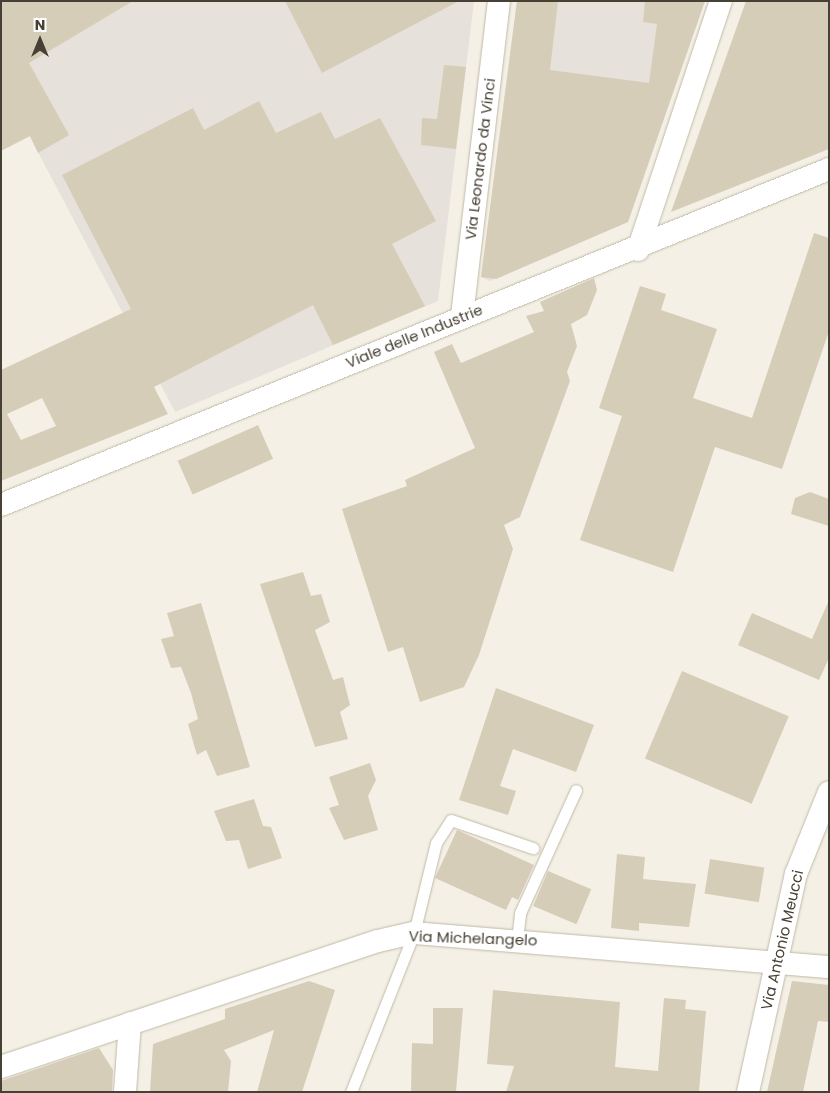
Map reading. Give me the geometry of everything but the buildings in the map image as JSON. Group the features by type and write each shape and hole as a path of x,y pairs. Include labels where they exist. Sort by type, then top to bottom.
{"street":[{"name":"Via Leonardo da Vinci","path":"462,316 499,1"},
{"path":"638,250 721,1"},
{"name":"Viale delle Industrie","path":"1,505 462,316 638,250 829,169"},
{"name":"Via Antonio Meucci","path":"748,1092 774,961 804,847 829,792"},
{"name":"Via Michelangelo","path":"1,1068 130,1023 414,933 517,939 829,967"},
{"path":"126,1092 130,1023"}],"lane":[{"path":"517,939 520,912 576,790"},
{"path":"351,1092 414,933 436,843 451,820 533,848"}],"shaded area":[{"path":"1,1 474,1 438,301 175,412 1,82"},
{"path":"517,1 705,1 628,222 490,281 481,277"}]}
